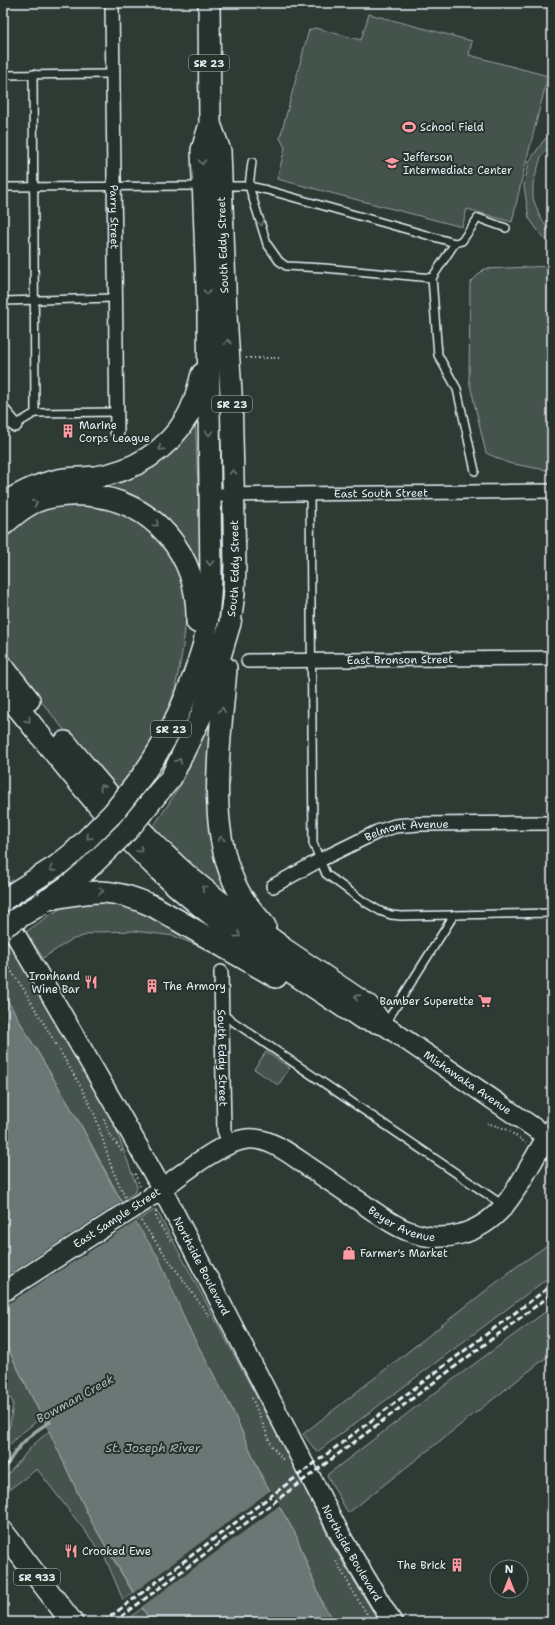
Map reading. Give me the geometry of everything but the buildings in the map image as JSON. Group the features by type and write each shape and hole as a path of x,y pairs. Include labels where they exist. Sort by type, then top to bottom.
{"main road":[{"name":"South Eddy Street","path":"3,900 58,865 74,852 113,813 162,748 179,714 204,644 211,579 209,352 212,186 220,151 210,124 208,3"},
{"name":"South Eddy Street","path":"3,927 73,882 90,867 127,832 171,778 201,716 230,623 234,593 235,564 231,393 226,322 212,186"},
{"path":"3,504 17,495 48,482 94,477 114,473 137,465 152,456 176,433 188,417 209,352"},
{"path":"3,525 19,512 36,502 53,496 73,494 97,496 116,500 135,508 154,521 170,538 179,551 189,571 195,590 197,610 193,677"},
{"path":"230,623 220,729 218,772 221,840 227,862 239,892 249,908 280,945"},
{"path":"3,667 103,788 153,842 180,869 234,912 280,945"},
{"path":"3,690 95,802 162,873 215,918 253,946 348,1010"},
{"path":"45,901 100,891 114,892 132,897 173,918 292,986 348,1010"},
{"name":"SR 933","path":"3,1532 72,1622"}],"street":[{"name":"Parry Street","path":"112,3 114,298 117,432"},
{"path":"3,411 15,425"},
{"name":"East South Street","path":"210,495 552,491"},
{"name":"East Bronson Street","path":"248,661 552,658"},
{"name":"Belmont Avenue","path":"273,886 320,860 377,832 395,826 419,824 552,823"},
{"name":"Northside Boulevard","path":"3,913 162,1189 343,1540 392,1622"},
{"name":"Mishawaka Avenue","path":"280,945 369,1005 384,1025"},
{"name":"South Eddy Street","path":"221,972 224,1130 230,1143"},
{"name":"Mishawaka Avenue","path":"348,1010 360,1018 384,1025 550,1135"},
{"name":"Beyer Avenue","path":"230,1143 248,1139 270,1143 289,1153 382,1216 407,1231 422,1236 445,1238 467,1233 495,1216 518,1186 550,1135"},
{"name":"East Sample Street","path":"3,1292 142,1208 162,1189 217,1150 230,1143"}],"lane":[{"path":"33,74 35,413"},
{"path":"3,75 113,74"},
{"path":"252,162 249,186 267,244 279,261 286,266 329,268 432,278"},
{"path":"3,187 114,188 249,186 455,243 462,241 478,218 506,228"},
{"path":"455,243 432,278 438,355 457,389 475,471"},
{"path":"3,301 114,298"},
{"path":"15,425 35,413 117,412"},
{"path":"310,494 313,843 326,874 363,901 380,911 391,915 552,913"},
{"path":"384,1025 454,915"},
{"path":"222,1014 504,1206"}],"path":[{"path":"246,358 280,358"},
{"path":"3,954 9,968 88,1100 97,1121 112,1169 126,1199"},
{"path":"102,1114 109,1134 124,1152"},
{"path":"487,1123 506,1129 525,1142"},
{"path":"134,1172 137,1181"},
{"path":"142,1208 211,1318"},
{"path":"250,1395 272,1446 287,1465"},
{"path":"333,1555 354,1595 372,1622"}],"shaded area":[{"name":"School Field","path":"369,14 472,41 469,55 548,76 512,222 467,209 462,227 277,179 285,148 280,138 309,30 315,28 361,40"},
{"path":"552,133 552,142 541,157 533,184 533,198 539,215 552,236 552,244 544,239 529,218 524,186 529,162 544,140"},
{"path":"552,266 551,471 508,463 486,453 469,380 470,283 484,269"},
{"path":"195,416 202,574 198,575 157,512 132,496 102,486 99,481"},
{"path":"96,502 136,519 152,531 177,567 186,597 186,615 181,656 167,715 152,745 116,794 3,652 3,536 12,525 47,504"},
{"path":"210,711 231,896 200,874 150,831 183,779"},
{"path":"117,898 200,940 198,946 174,936 135,931 96,932 71,940 43,958 26,932 53,913 75,902 87,899"},
{"path":"3,927 113,1121 137,1187 136,1191 122,1202 82,1127 3,993"},
{"path":"266,1052 290,1068 278,1085 254,1069"},
{"path":"156,1209 292,1463 333,1546 379,1622 336,1622 323,1605 295,1533 262,1477 231,1407 189,1329 135,1222"},
{"path":"552,1242 552,1275 317,1452 303,1434 516,1267"},
{"path":"552,1307 552,1353 348,1513 327,1475 421,1403"},
{"path":"3,1339 42,1417 17,1437 8,1447 3,1460 3,1434 10,1426 13,1402 3,1389"},
{"path":"49,1431 91,1521 133,1593 123,1600 105,1557 37,1469 3,1494 3,1480 33,1445"},
{"path":"142,1608 151,1622 124,1622"}],"water":[{"name":"St. Joseph River","path":"3,993 82,1127 115,1191 159,1258 189,1329 231,1407 262,1477 295,1533 323,1605 336,1622 151,1622 91,1521 49,1431 3,1339"}],"pier":[{"path":"124,1200 137,1221 3,1307 3,1278"},
{"path":"271,1490 280,1505 140,1608 132,1594"}],"waterway":[{"name":"Bowman Creek","path":"3,1473 16,1450 35,1432 50,1422"}],"railway":[{"path":"103,1622 552,1285"},
{"path":"114,1622 552,1294"}],"place":[{"name":"School Field","path":"409,127"},
{"name":"Jefferson Intermediate Center","path":"392,163"},
{"name":"Marine Corps League","path":"68,431"},
{"name":"Ironhand Wine Bar","path":"91,982"},
{"name":"The Armory","path":"152,986"},
{"name":"Bamber Superette","path":"485,1001"},
{"name":"Farmer's Market","path":"349,1253"},
{"name":"Crooked Ewe","path":"71,1551"},
{"name":"The Brick","path":"457,1565"}]}
